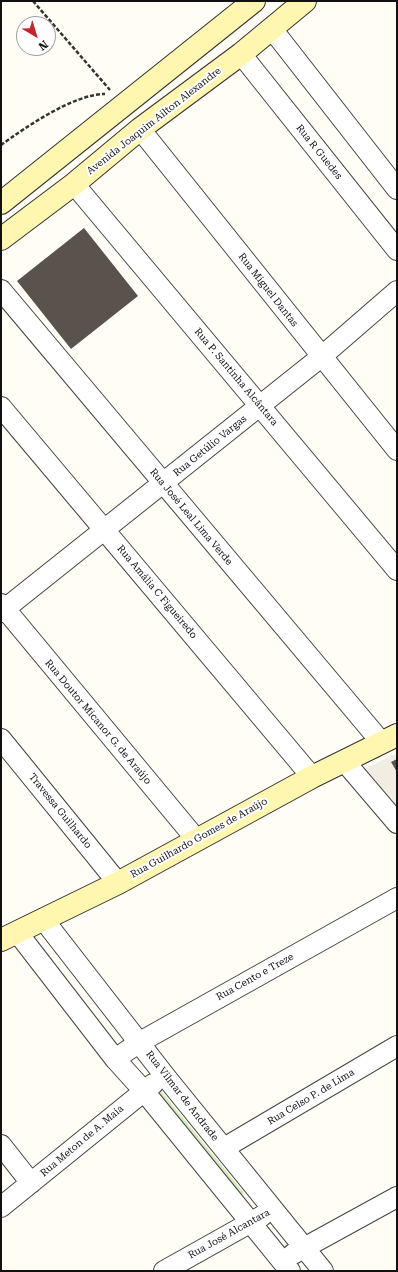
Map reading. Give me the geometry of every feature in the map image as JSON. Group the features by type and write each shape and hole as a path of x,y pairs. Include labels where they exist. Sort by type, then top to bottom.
{"street":[{"path":"1,203 254,1"},
{"name":"Avenida Joaquim Ailton Alexandre","path":"1,239 74,184 140,130 241,54 305,1"},
{"path":"272,29 397,189"},
{"name":"Rua R Guedes","path":"241,54 397,250"},
{"name":"Rua Miguel Dantas","path":"140,130 397,450"},
{"name":"Rua P. Santinha Alcântara","path":"74,184 397,570"},
{"name":"Rua José Leal Lima Verde","path":"1,290 164,484 389,739"},
{"name":"Rua Getúlio Vargas","path":"2,608 105,531 260,407 321,357 397,291"},
{"name":"Rua Amália C Figueiredo","path":"1,407 312,778"},
{"name":"Rua Doutor Micanor G. de Araújo","path":"2,608 196,839"},
{"name":"Travessa Guilhardo","path":"1,739 118,882"},
{"name":"Rua Guilhardo Gomes de Araújo","path":"9,936 118,882 196,839 389,739"},
{"path":"345,762 397,823"},
{"name":"Rua Cento e Treze","path":"115,1059 140,1042 397,898"},
{"name":"Rua Vilmar de Andrade","path":"43,919 165,1076 323,1271"},
{"path":"9,936 143,1090 286,1266 304,1247 397,1197"},
{"name":"Rua Celso P. de Lima","path":"224,1148 397,1046"},
{"name":"Rua Meton de A. Maia","path":"1,1207 143,1090 165,1076"},
{"path":"1,1145 31,1183"},
{"name":"Rua José Alcantara","path":"164,1271 273,1210"}],"path":[{"path":"33,1 123,106"},
{"path":"1,145 36,120 93,94 110,94 123,106"}],"green space":[{"path":"161,1091 244,1193 240,1196 156,1093"}],"shaded area":[{"path":"397,753 397,808 364,769"}],"building":[{"path":"84,228 138,296 71,349 17,281"},
{"path":"397,759 397,772 391,762"}]}
